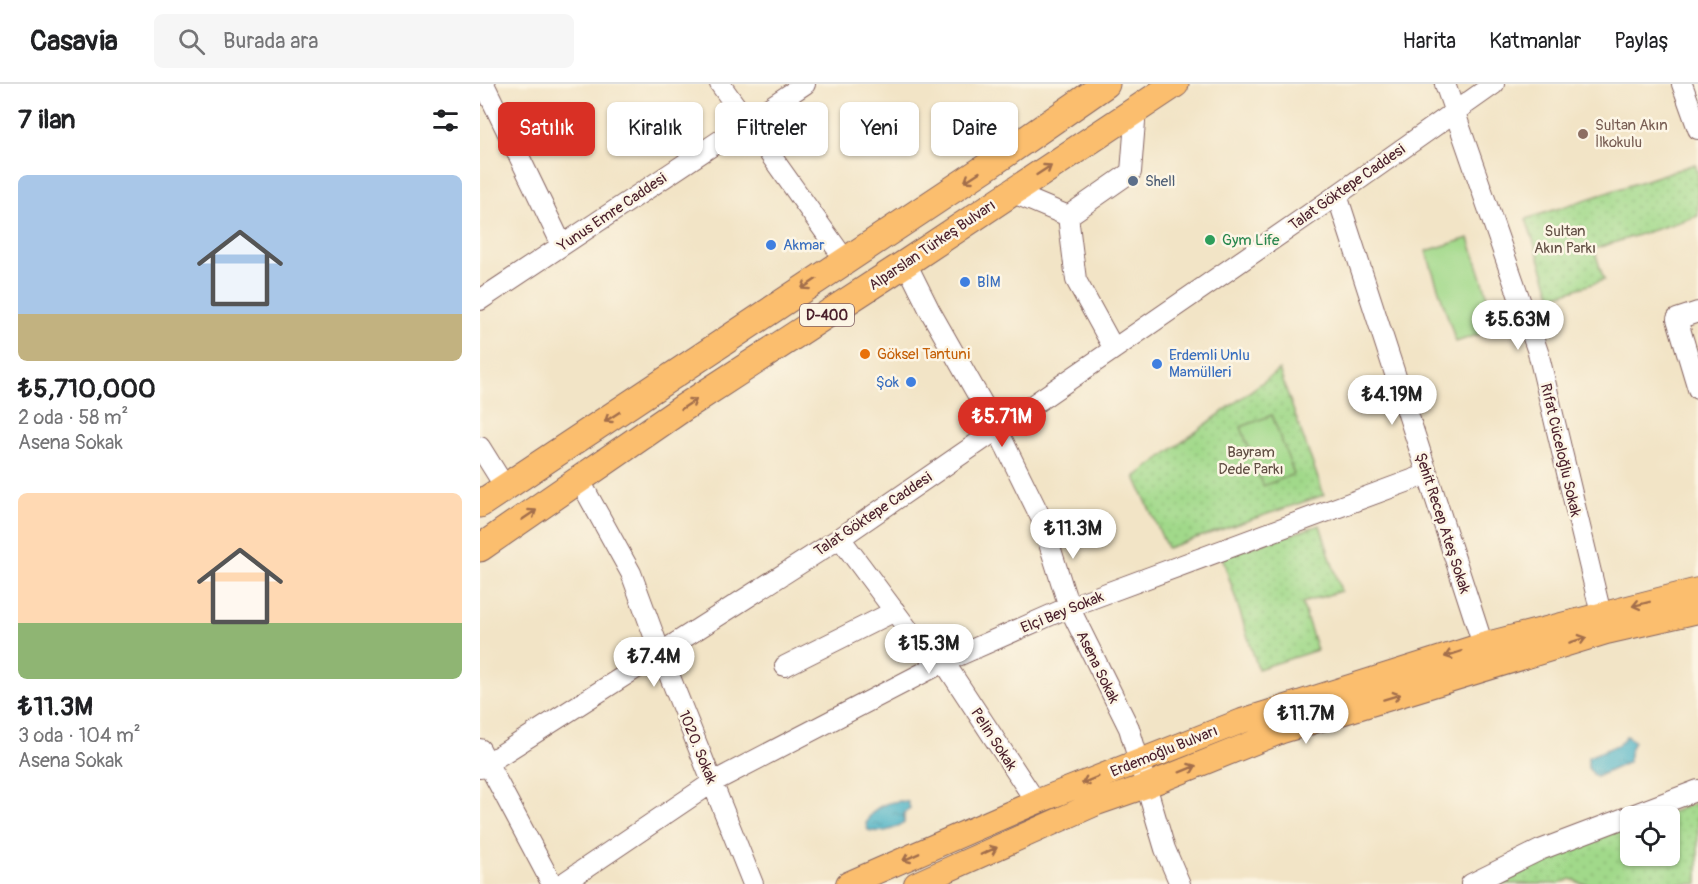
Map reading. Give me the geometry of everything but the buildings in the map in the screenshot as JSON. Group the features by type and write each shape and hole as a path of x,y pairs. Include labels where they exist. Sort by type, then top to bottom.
{"highway":[{"name":"D-400","path":"480,504 985,168 1106,84"},
{"name":"Alparslan Türkeş Bulvarı","path":"480,548 683,408 1175,84"}],"main road":[{"name":"Erdemoğlu Bulvarı","path":"848,884 1036,802 1242,721 1483,645 1698,590"},
{"name":"Erdemoğlu Bulvarı","path":"916,884 1097,803 1146,786 1282,731 1606,632 1698,610"}],"street":[{"path":"484,84 562,246"},
{"path":"720,84 732,102"},
{"name":"Yunus Emre Caddesi","path":"778,102 805,84"},
{"name":"Rıfat Cüceloğlu Sokak","path":"1445,84 1538,352 1600,614"},
{"name":"Talat Göktepe Caddesi","path":"482,760 660,652 840,538 1494,84"},
{"path":"1682,84 1698,129"},
{"path":"1068,216 1131,172 1136,109"},
{"name":"Yunus Emre Caddesi","path":"480,300 715,144"},
{"path":"770,156 845,260"},
{"path":"1011,192 1068,216"},
{"name":"Şehit Recep Ateş Sokak","path":"1337,195 1483,645"},
{"path":"1068,216 1076,280 1114,348"},
{"name":"Asena Sokak","path":"906,263 930,311 997,429 1041,518 1069,607 1129,728 1165,849 1180,884"},
{"path":"1698,312 1677,319 1698,389"},
{"path":"480,447 506,487"},
{"name":"Elçi Bey Sokak","path":"562,884 713,782 944,662 1069,607 1428,474"},
{"name":"1020. Sokak","path":"580,481 631,573 660,652 753,884"},
{"name":"Pelin Sokak","path":"840,538 926,652 944,662 1036,802"},
{"path":"785,666 895,611"},
{"path":"482,760 552,884"},
{"path":"1471,884 1540,850 1698,790"}],"green space":[{"name":"Sultan Akın Parkı","path":"1695,164 1698,173 1698,216 1594,249 1604,280 1552,297 1526,219"},
{"path":"1469,238 1498,328 1456,342 1426,251"},
{"name":"Bayram Dede Parkı","path":"1279,370 1324,495 1167,548 1135,477"},
{"path":"1272,415 1294,474 1263,486 1241,427"},
{"path":"1320,525 1341,591 1302,603 1317,650 1258,669 1222,556"},
{"path":"1698,802 1698,884 1582,884 1571,879 1558,884 1486,884 1547,854 1620,830 1620,866 1680,866 1680,809"}],"water":[{"path":"1626,736 1634,741 1629,753 1629,762 1596,777 1588,768 1588,757 1618,745"},
{"path":"908,802 910,808 904,813 904,823 887,831 868,830 866,824 868,818 875,810 884,804"}],"place":[{"name":"Sultan Akın İlkokulu","path":"1583,134"},
{"name":"Shell","path":"1133,181"},
{"name":"Gym Life","path":"1210,240"},
{"name":"Akmar","path":"771,245"},
{"name":"BİM","path":"965,282"},
{"name":"Göksel Tantuni","path":"865,354"},
{"name":"Erdemli Unlu Mamülleri","path":"1157,364"},
{"name":"Şok","path":"911,382"}]}
